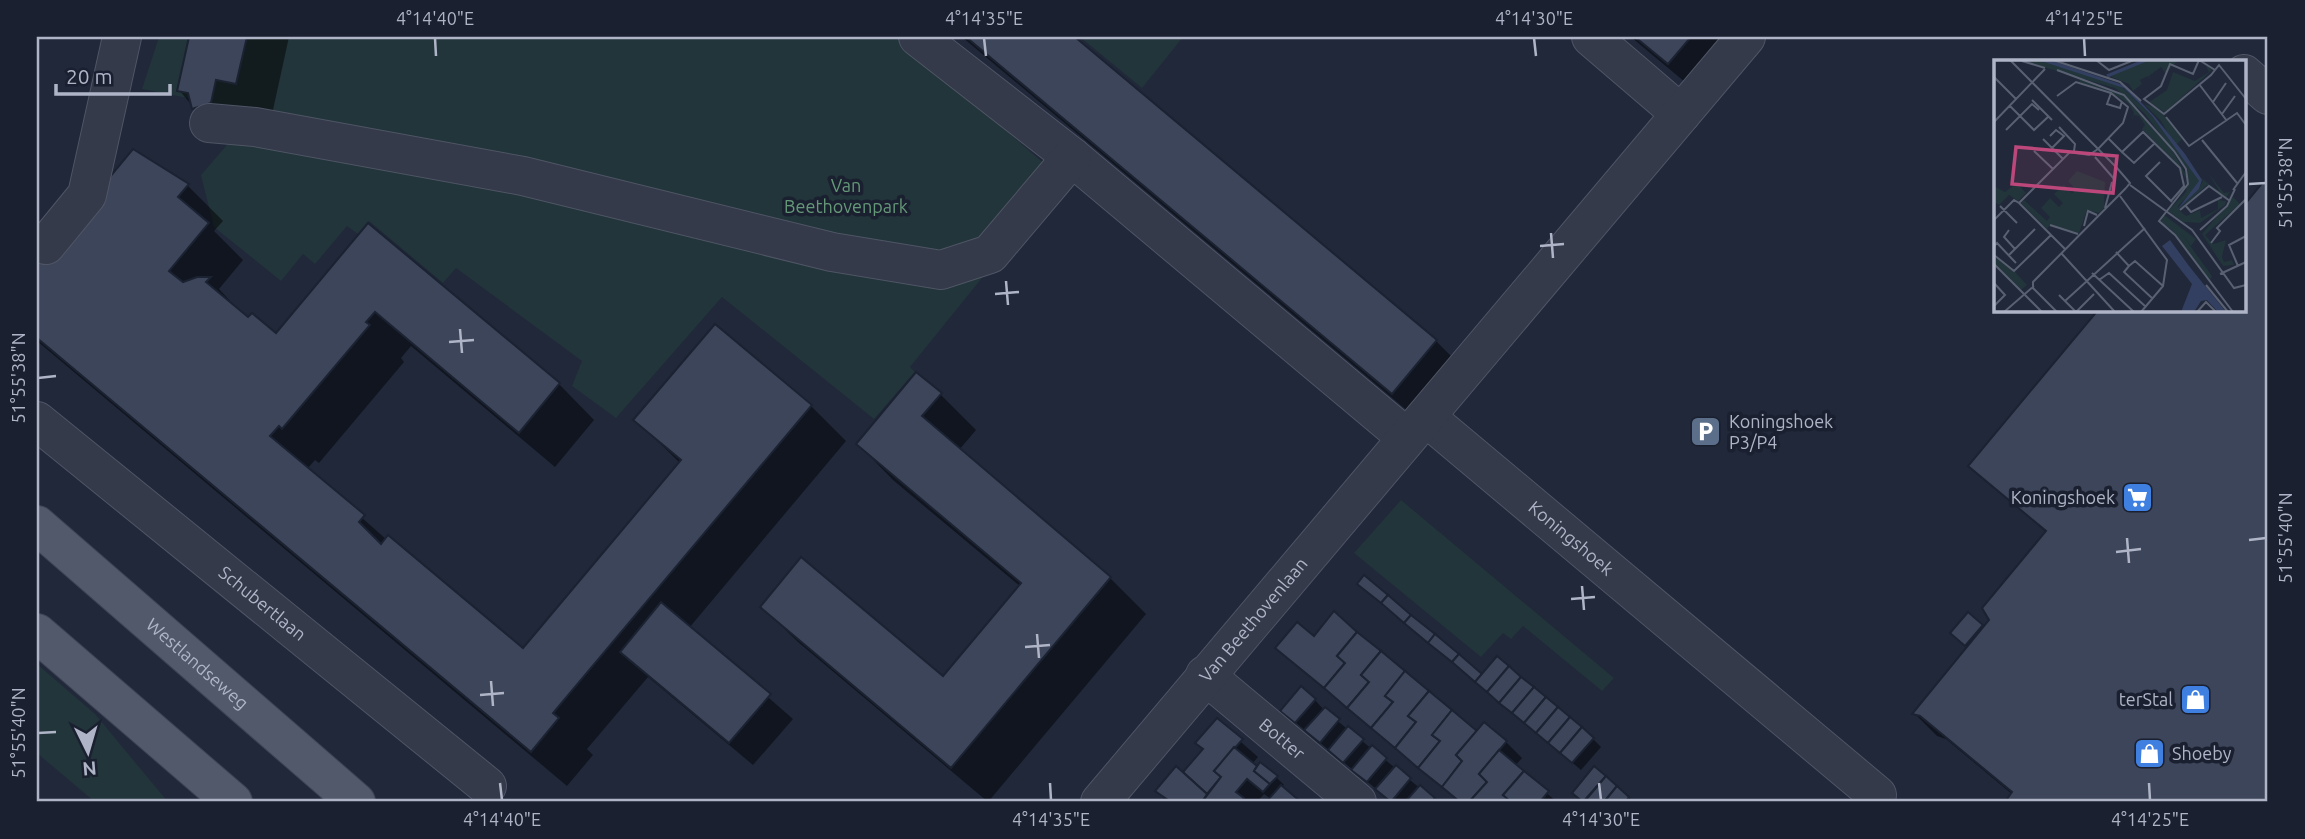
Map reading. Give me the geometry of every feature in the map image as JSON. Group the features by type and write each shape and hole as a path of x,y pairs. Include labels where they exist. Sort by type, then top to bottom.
{"main road":[{"name":"Westlandseweg","path":"37,525 356,802"},
{"path":"37,633 233,802"}],"street":[{"path":"46,244 87,195 122,37"},
{"path":"918,37 1416,427"},
{"path":"1591,37 1681,114"},
{"name":"Van Beethovenlaan","path":"1100,802 1205,675 1327,537 1416,427 1746,37"},
{"path":"2246,76 2268,95"},
{"path":"209,123 255,127 523,176 832,252 941,270 990,254 1037,243"},
{"path":"990,254 1072,157"},
{"name":"Schubertlaan","path":"37,421 487,786"},
{"name":"Koningshoek","path":"1416,427 1877,795"},
{"name":"Botter","path":"1205,675 1357,802"}],"green space":[{"name":"Van Beethovenpark","path":"159,37 898,37 1062,179 910,367 915,372 874,419 722,297 616,418 572,386 582,361 456,268 443,283 369,221 358,234 347,226 315,264 303,254 281,281 214,227 201,175 232,139 239,108 142,89"},
{"path":"1080,37 1183,37 1142,88"},
{"path":"1401,500 1614,678 1602,691 1523,626 1511,639 1503,633 1481,657 1354,553"},
{"path":"37,664 95,714 168,802 95,802 37,753"}],"building":[{"path":"189,37 247,37 236,84 216,80 211,103 192,109 188,93 177,91"},
{"path":"966,37 1075,37 1437,340 1392,394"},
{"path":"1635,37 1691,37 1668,64"},
{"path":"133,149 189,184 178,197 209,223 169,271 183,282 197,277 211,277 206,282 248,317 252,313 276,333 368,223 560,383 519,433 375,312 366,322 370,325 282,429 279,426 270,436 365,515 359,522 381,544 388,535 523,648 681,460 633,420 715,324 812,405 553,713 559,718 531,752 37,338 37,237 50,249"},
{"name":"Koningshoek","path":"2268,176 2268,802 2005,802 2012,792 1920,716 1912,714 1989,620 1982,608 2046,531 1968,466 2096,312 2246,312 2246,203"},
{"path":"916,372 942,393 922,416 1111,577 951,768 760,607 801,557 943,676 1021,583 856,444"},
{"path":"1364,575 1388,595 1381,603 1357,584"},
{"path":"1388,595 1411,615 1404,623 1381,603"},
{"path":"661,602 771,694 729,743 620,652"},
{"path":"1334,611 1357,632 1337,656 1345,663 1324,688 1275,648 1297,622 1314,636"},
{"path":"1968,612 1983,625 1965,646 1950,633"},
{"path":"1411,615 1435,634 1428,643 1404,623"},
{"path":"1357,632 1381,651 1361,675 1369,682 1347,708 1324,688 1345,663 1337,656"},
{"path":"1435,634 1459,654 1452,662 1428,643"},
{"path":"1381,651 1405,671 1385,696 1393,702 1371,728 1347,708 1369,682 1361,675"},
{"path":"1459,654 1482,674 1475,682 1452,662"},
{"path":"1497,656 1509,666 1487,692 1475,682"},
{"path":"1509,666 1521,677 1499,703 1487,692"},
{"path":"1405,671 1429,691 1408,716 1416,722 1395,748 1371,728 1393,702 1385,696"},
{"path":"1521,677 1534,687 1512,713 1499,703"},
{"path":"1301,686 1316,699 1295,723 1280,711"},
{"path":"1534,687 1546,697 1524,723 1512,713"},
{"path":"1429,691 1452,710 1432,735 1440,741 1418,768 1395,748 1416,722 1408,716"},
{"path":"1546,697 1558,707 1536,733 1524,723"},
{"path":"1325,707 1340,719 1320,743 1304,730"},
{"path":"1558,707 1570,717 1548,743 1536,733"},
{"path":"1452,710 1477,731 1456,755 1462,761 1442,787 1418,768 1440,741 1432,735"},
{"path":"1570,717 1582,727 1560,753 1548,743"},
{"path":"1217,718 1243,739 1214,771 1221,777 1207,794 1183,772 1203,749 1195,743"},
{"path":"1484,722 1507,741 1479,774 1487,782 1469,802 1460,802 1442,787 1462,761 1456,755"},
{"path":"1348,726 1364,739 1343,763 1328,750"},
{"path":"1582,727 1594,738 1572,763 1560,753"},
{"path":"1372,745 1387,758 1367,782 1351,770"},
{"path":"1234,747 1257,766 1254,771 1270,784 1263,792 1247,779 1236,792 1244,798 1241,802 1202,802 1221,777 1214,771"},
{"path":"1499,750 1524,771 1503,795 1512,801 1469,802 1487,782 1479,774"},
{"path":"1260,762 1278,776 1270,784 1254,771"},
{"path":"1396,765 1411,778 1391,802 1375,789"},
{"path":"1176,766 1207,794 1202,802 1171,802 1155,791"},
{"path":"1594,766 1606,776 1583,802 1572,793"},
{"path":"1524,771 1549,791 1540,802 1511,802 1503,795"},
{"path":"1606,776 1617,786 1604,802 1584,802"},
{"path":"1281,785 1301,802 1266,802"},
{"path":"1420,785 1435,798 1431,802 1405,802"},
{"path":"1617,786 1629,797 1625,802 1604,802"}],"place":[{"name":"Koningshoek P3/P4","path":"1706,432"},
{"name":"Koningshoek","path":"2138,498"},
{"name":"terStal","path":"2196,700"},
{"name":"Shoeby","path":"2149,754"}]}
